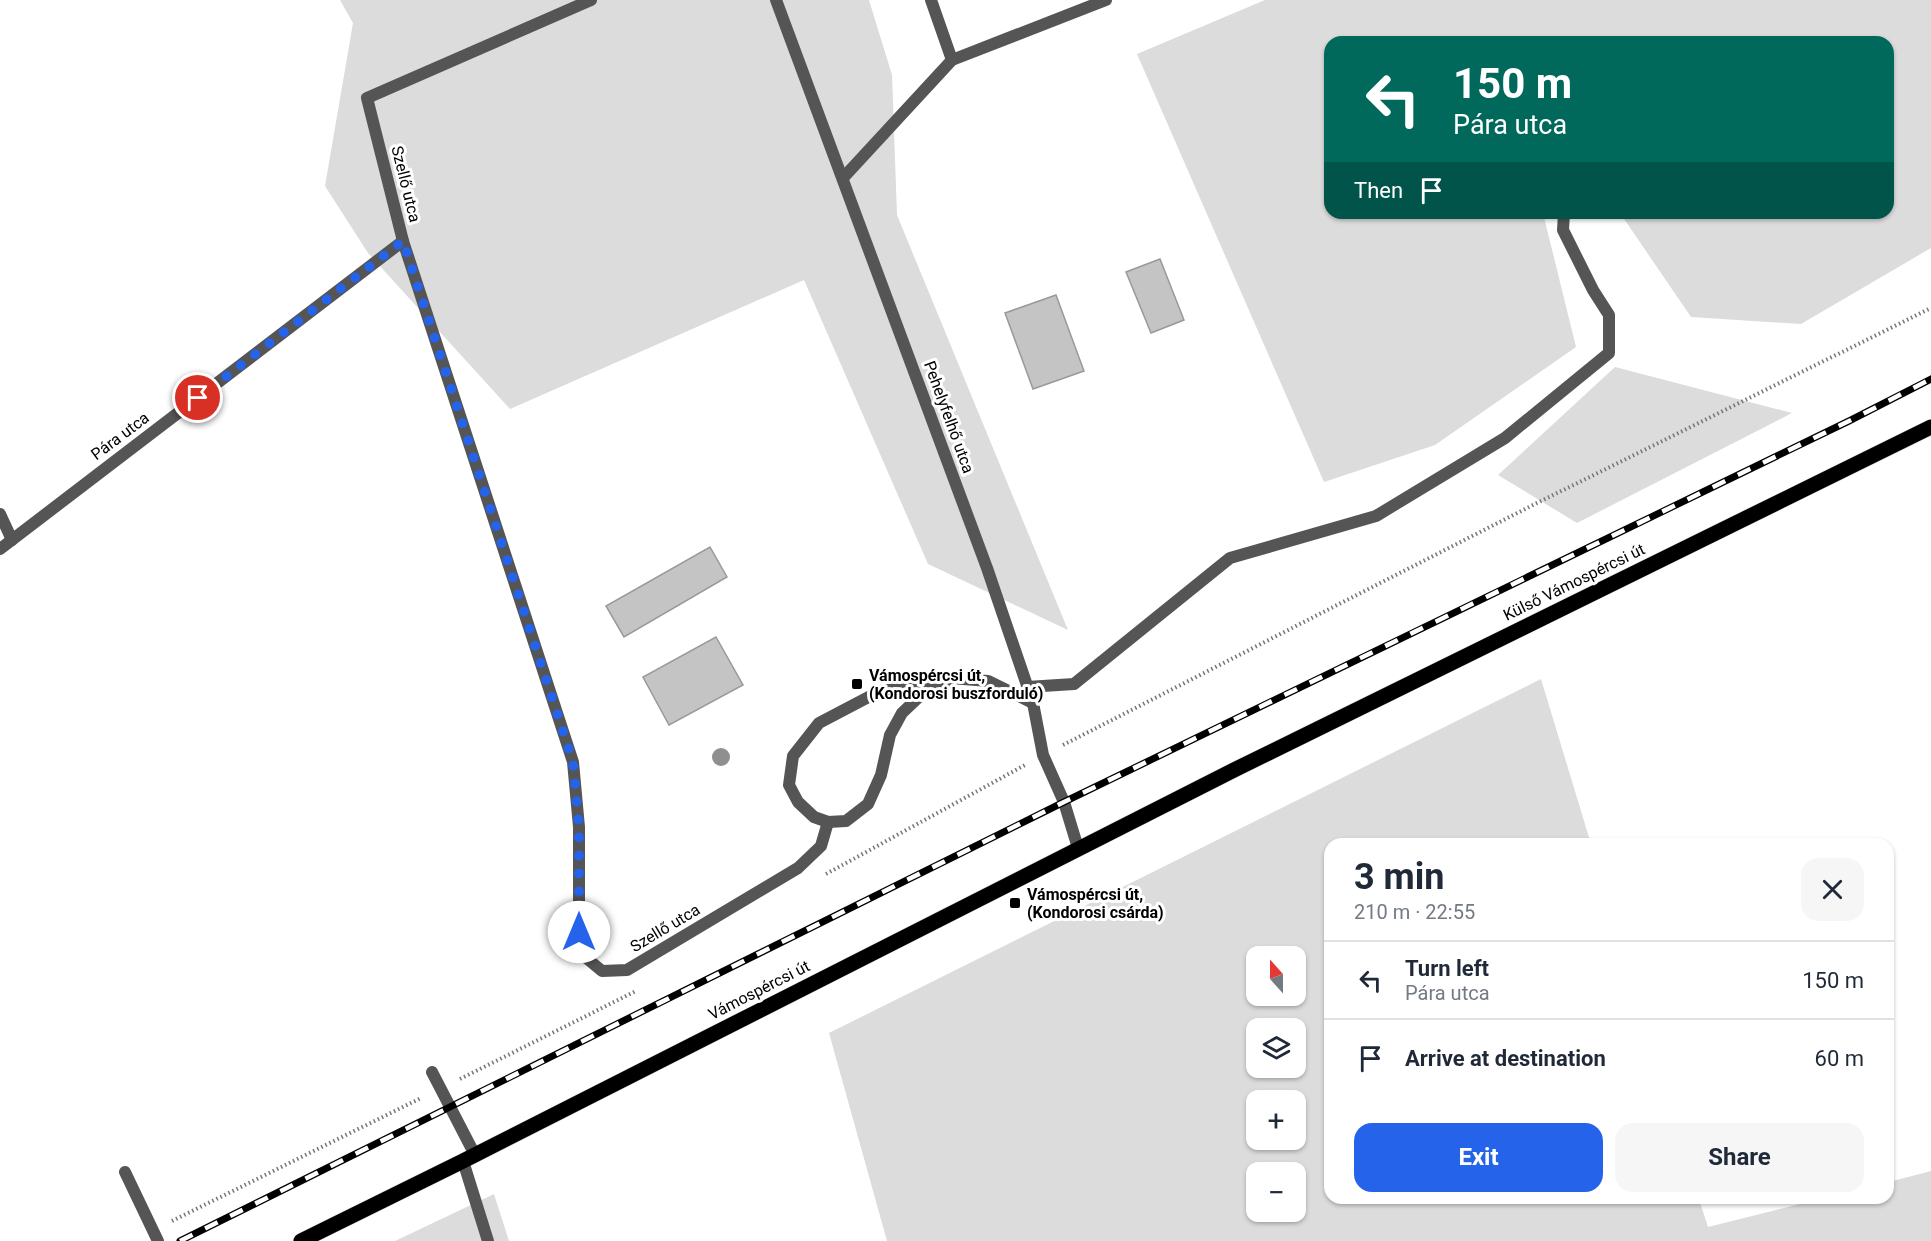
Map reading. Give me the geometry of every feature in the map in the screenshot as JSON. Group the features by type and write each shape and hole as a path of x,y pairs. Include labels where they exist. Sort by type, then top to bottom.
{"main road":[{"name":"Külső Vámospércsi út","path":"1233,770 1931,427"},
{"name":"Vámospércsi út","path":"301,1241 1233,770"}],"street":[{"name":"Szellő utca","path":"591,0 366,98 403,241 573,762 579,827 579,932 584,956 602,971 627,970 798,868 821,846 828,822"},
{"name":"Pehelyfelhő utca","path":"776,0 987,568 1033,703 1043,755 1064,802 1078,848"},
{"path":"931,0 952,60"},
{"path":"843,178 952,60 1106,0"},
{"path":"1027,687 1074,684 1230,558 1377,516 1505,438 1609,353 1609,315 1593,290 1563,230 1564,219"},
{"name":"Pára utca","path":"0,549 403,241"},
{"path":"0,514 12,540"},
{"path":"951,678 921,695 902,714 890,735 881,775 868,804 846,820 828,822 814,817 798,802 789,785 793,756 819,723 880,691 951,678 988,681 1033,703"},
{"path":"432,1072 469,1158 488,1241"},
{"path":"125,1172 156,1236"}],"path":[{"path":"824,875 1043,755 1531,506 1931,308"},
{"path":"156,1236 440,1089 637,991"}],"shaded area":[{"path":"340,0 869,0 892,75 897,215 1068,630 928,564 804,280 510,409 368,253 325,186 353,23"},
{"path":"1265,0 1931,0 1931,248 1801,324 1691,317 1624,219 1894,219 1894,36 1324,36 1324,219 1544,219 1576,347 1435,445 1324,482 1137,54"},
{"path":"1615,367 1792,413 1577,523 1498,475"},
{"path":"1541,679 1589,838 1324,838 1324,1204 1701,1204 1708,1227 1800,1204 1894,1204 1894,1181 1931,1171 1931,1241 887,1241 829,1033"},
{"path":"494,1194 509,1241 395,1241"}],"building":[{"path":"1160,259 1184,320 1151,333 1126,272"},
{"path":"1056,295 1084,371 1033,389 1005,313"},
{"path":"710,547 727,577 624,637 606,606"},
{"path":"716,637 743,685 669,725 643,677"}],"railway":[{"path":"180,1241 1064,802 1931,379"}],"place":[{"name":"Vámospércsi út, (Kondorosi buszforduló)","path":"857,684"},
{"name":"Vámospércsi út, (Kondorosi csárda)","path":"1015,903"}],"route":[{"path":"198,398 403,241 573,762 579,827 579,932"}]}
